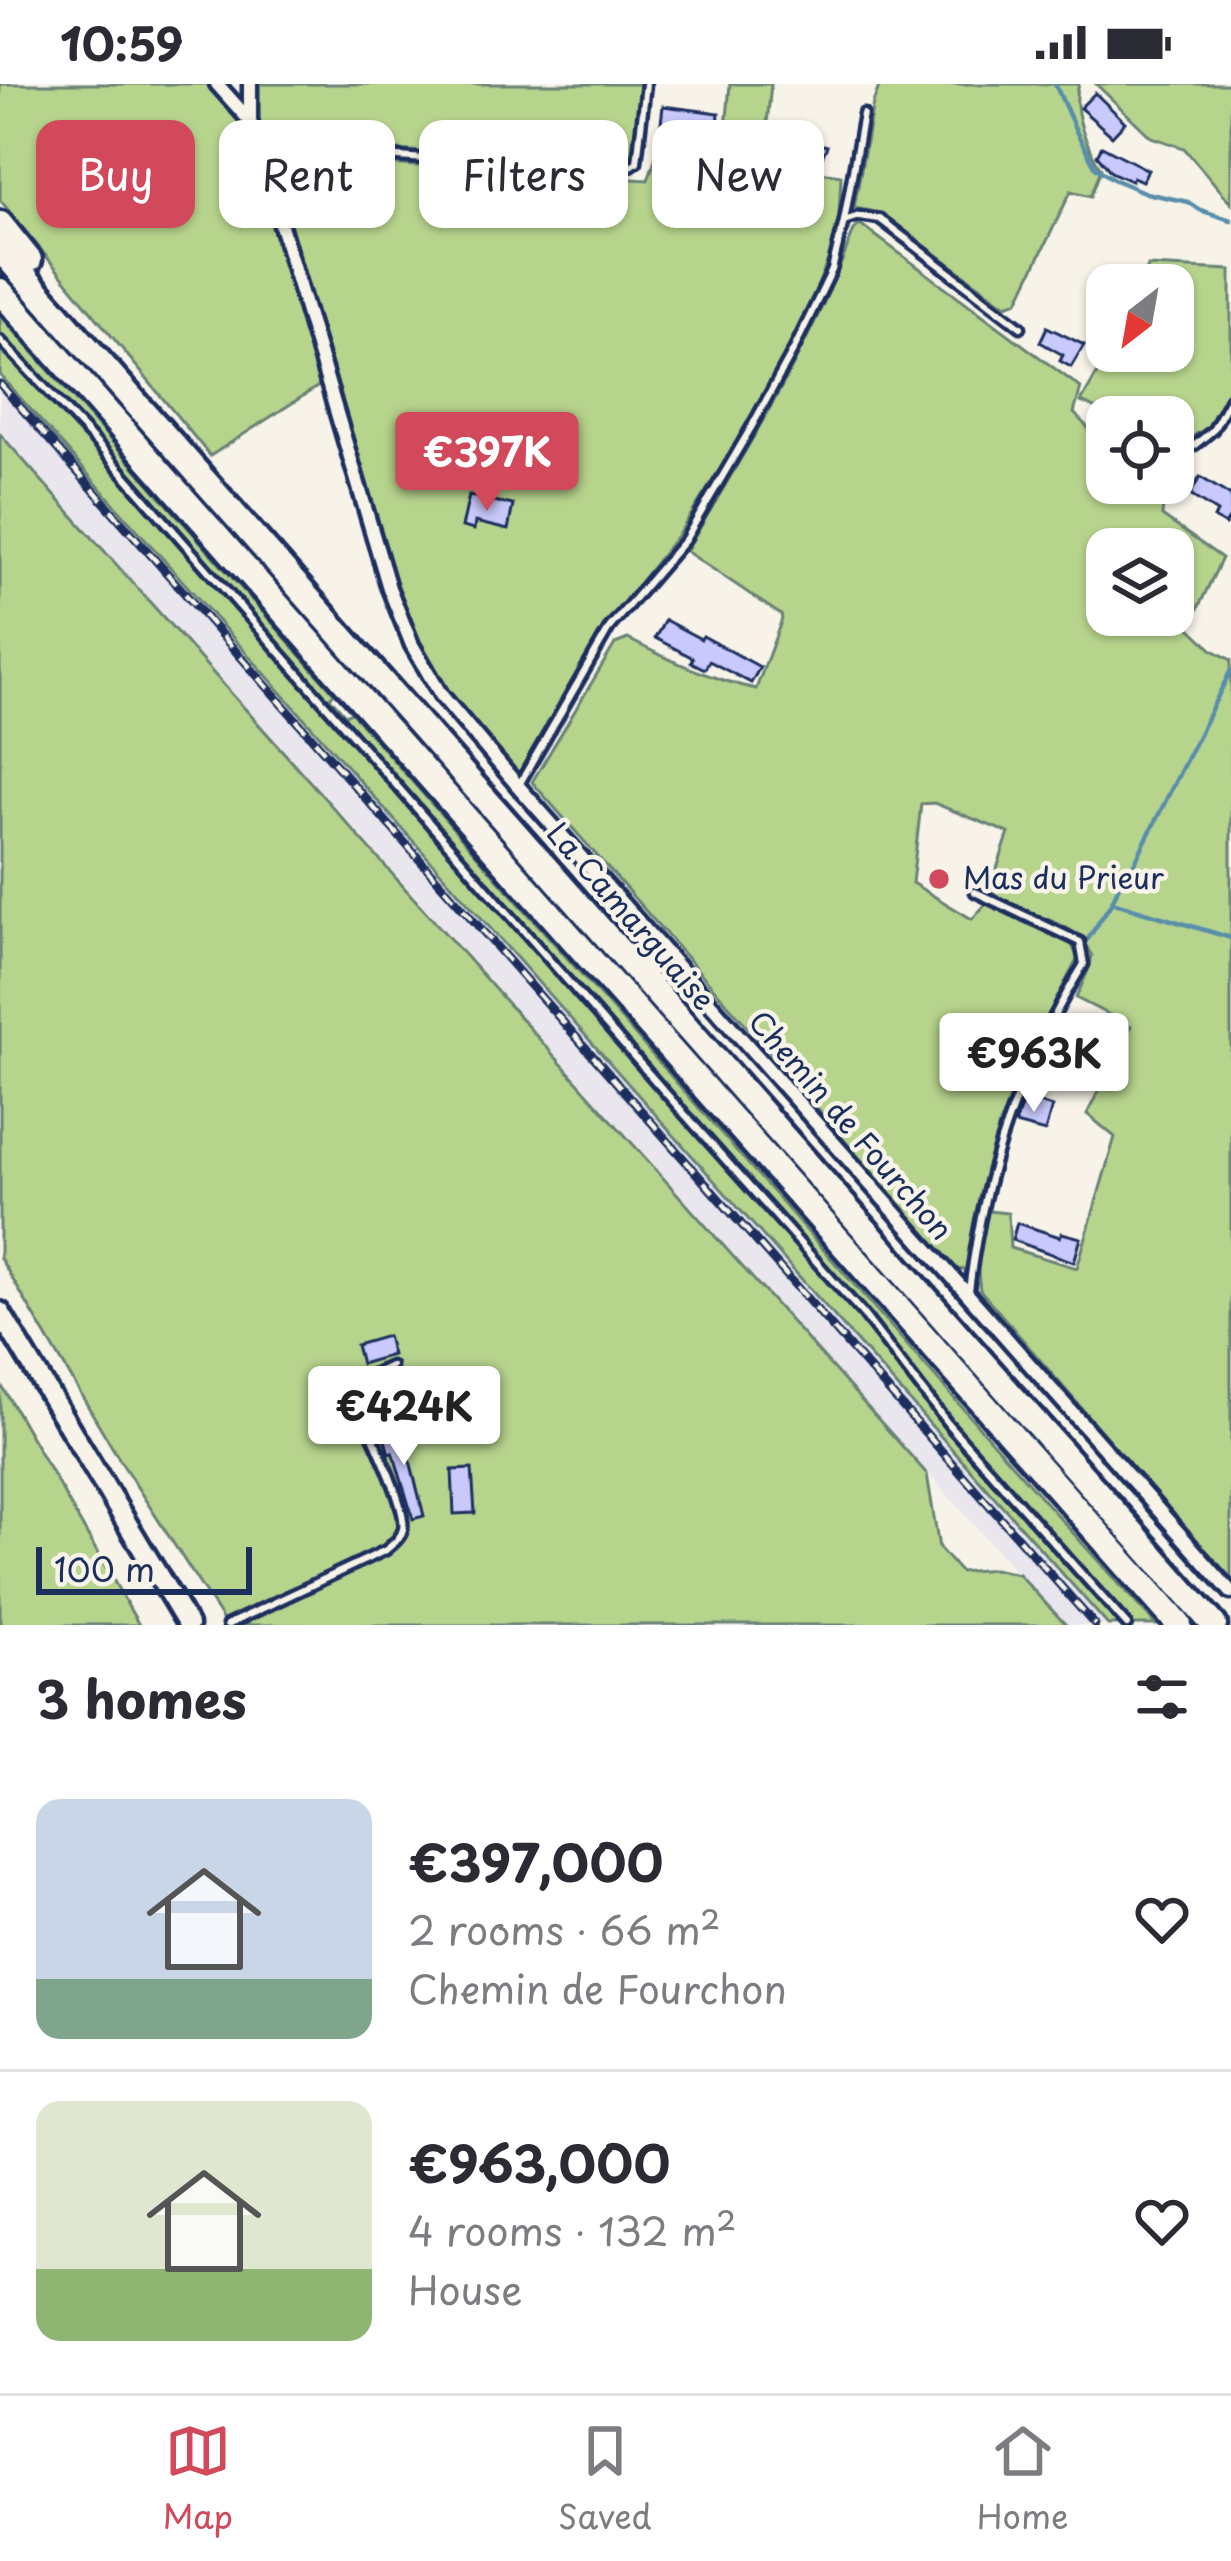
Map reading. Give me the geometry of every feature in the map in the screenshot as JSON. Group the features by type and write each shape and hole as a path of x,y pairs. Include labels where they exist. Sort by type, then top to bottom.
{"highway":[{"path":"0,224 210,487"},
{"name":"La Camarguaise","path":"0,250 1214,1625"},
{"name":"La Camarguaise","path":"0,291 1179,1625"}],"main road":[{"path":"0,1312 188,1625"}],"street":[{"name":"Chemin de Fourchon","path":"217,84 249,120"},
{"path":"250,84 250,120"},
{"name":"Chemin de Fourchon","path":"283,228 389,588 441,695 1231,1592"}],"lane":[{"path":"395,157 620,173 637,162 646,84"},
{"path":"518,786 610,627 685,540 752,427 832,270 863,114"},
{"path":"844,220 880,219 1021,327"},
{"path":"0,340 101,448 863,1314 949,1425 1127,1625"},
{"path":"1194,445 1213,430 1231,397"},
{"path":"968,1295 982,1208 1007,1116 1055,1011 1084,964 1080,941 975,892"},
{"path":"227,1625 386,1550 403,1534 404,1522 390,1478 354,1396 356,1381 392,1366"}],"shaded area":[{"path":"0,375 1108,1625 1066,1625 1018,1574 0,434"}],"green space":[{"path":"0,84 210,84 241,120 219,120 219,228 274,228 320,385 210,456 0,200"},
{"path":"253,84 642,84 632,166 628,166 628,120 419,120 419,152 395,150 395,120 258,120"},
{"path":"730,84 771,84 767,120 727,120"},
{"path":"880,84 1079,84 1079,117 1101,169 1091,196 1071,191 1018,301 1006,305 887,218 854,208"},
{"path":"1096,84 1231,84 1231,203 1184,148 1151,137"},
{"path":"395,165 419,166 419,228 628,228 628,179 648,180 652,168 652,228 824,228 824,172 841,175 838,234 786,353 727,458 680,532 597,637 515,774 466,716 419,648 357,469 339,388 291,228 395,228"},
{"path":"860,224 1081,388 1074,413 1086,426 1086,504 1163,504 1162,516 1179,528 1086,528 1086,636 1194,636 1194,632 1231,660 1231,1582 980,1290 977,1265 988,1211 1008,1213 1010,1248 1077,1268 1115,1137 1087,1114 1131,1026 1076,998 1092,955 1084,941 1059,924 1015,907 990,889 1009,833 934,803 921,804 912,883 972,919 986,904 1065,940 1078,958 1027,1056 1001,1120 986,1168 968,1268 954,1271 777,1060 532,782 615,644 628,639 690,668 756,689 781,615 686,551 799,354"},
{"path":"1194,268 1231,270 1231,385 1207,428 1194,435 1194,396 1086,396 1086,404 1081,402 1098,372 1194,372"},
{"path":"0,315 334,693 330,698 345,715 351,712 1156,1625 1108,1625 0,375"},
{"path":"0,434 927,1474 939,1548 960,1572 993,1569 1018,1574 1066,1625 226,1625 121,1462 0,1258"},
{"path":"1194,538 1222,558 1194,617"},
{"path":"0,1383 139,1625 0,1625"}],"building":[{"path":"1095,93 1125,122 1112,136 1080,108"},
{"path":"663,106 719,113 719,120 661,120"},
{"path":"1102,146 1148,170 1142,181 1111,172 1097,155"},
{"path":"1047,327 1084,345 1071,367 1060,361 1063,355 1040,342"},
{"path":"526,432 543,435 537,468 520,465"},
{"path":"1200,477 1231,496 1231,516 1225,525 1214,518 1217,512 1194,498"},
{"path":"469,496 513,505 508,530 475,522 474,530 462,527"},
{"path":"665,620 760,667 751,683 709,661 705,669 655,638"},
{"path":"1024,1098 1052,1107 1045,1132 1015,1124"},
{"path":"1017,1223 1060,1237 1062,1233 1081,1238 1074,1262 1012,1240"},
{"path":"387,1336 392,1355 361,1364 356,1345"},
{"path":"401,1425 424,1516 413,1519 382,1431"},
{"path":"472,1469 475,1513 454,1514 452,1470"}],"waterway":[{"path":"1055,84 1096,168 1146,193 1188,202 1231,220"},
{"path":"1088,939 1127,867 1133,866 1231,670"},
{"path":"1112,902 1231,938"}],"railway":[{"path":"0,384 1095,1625"}],"place":[{"name":"Mas du Prieur","path":"939,879"}]}
